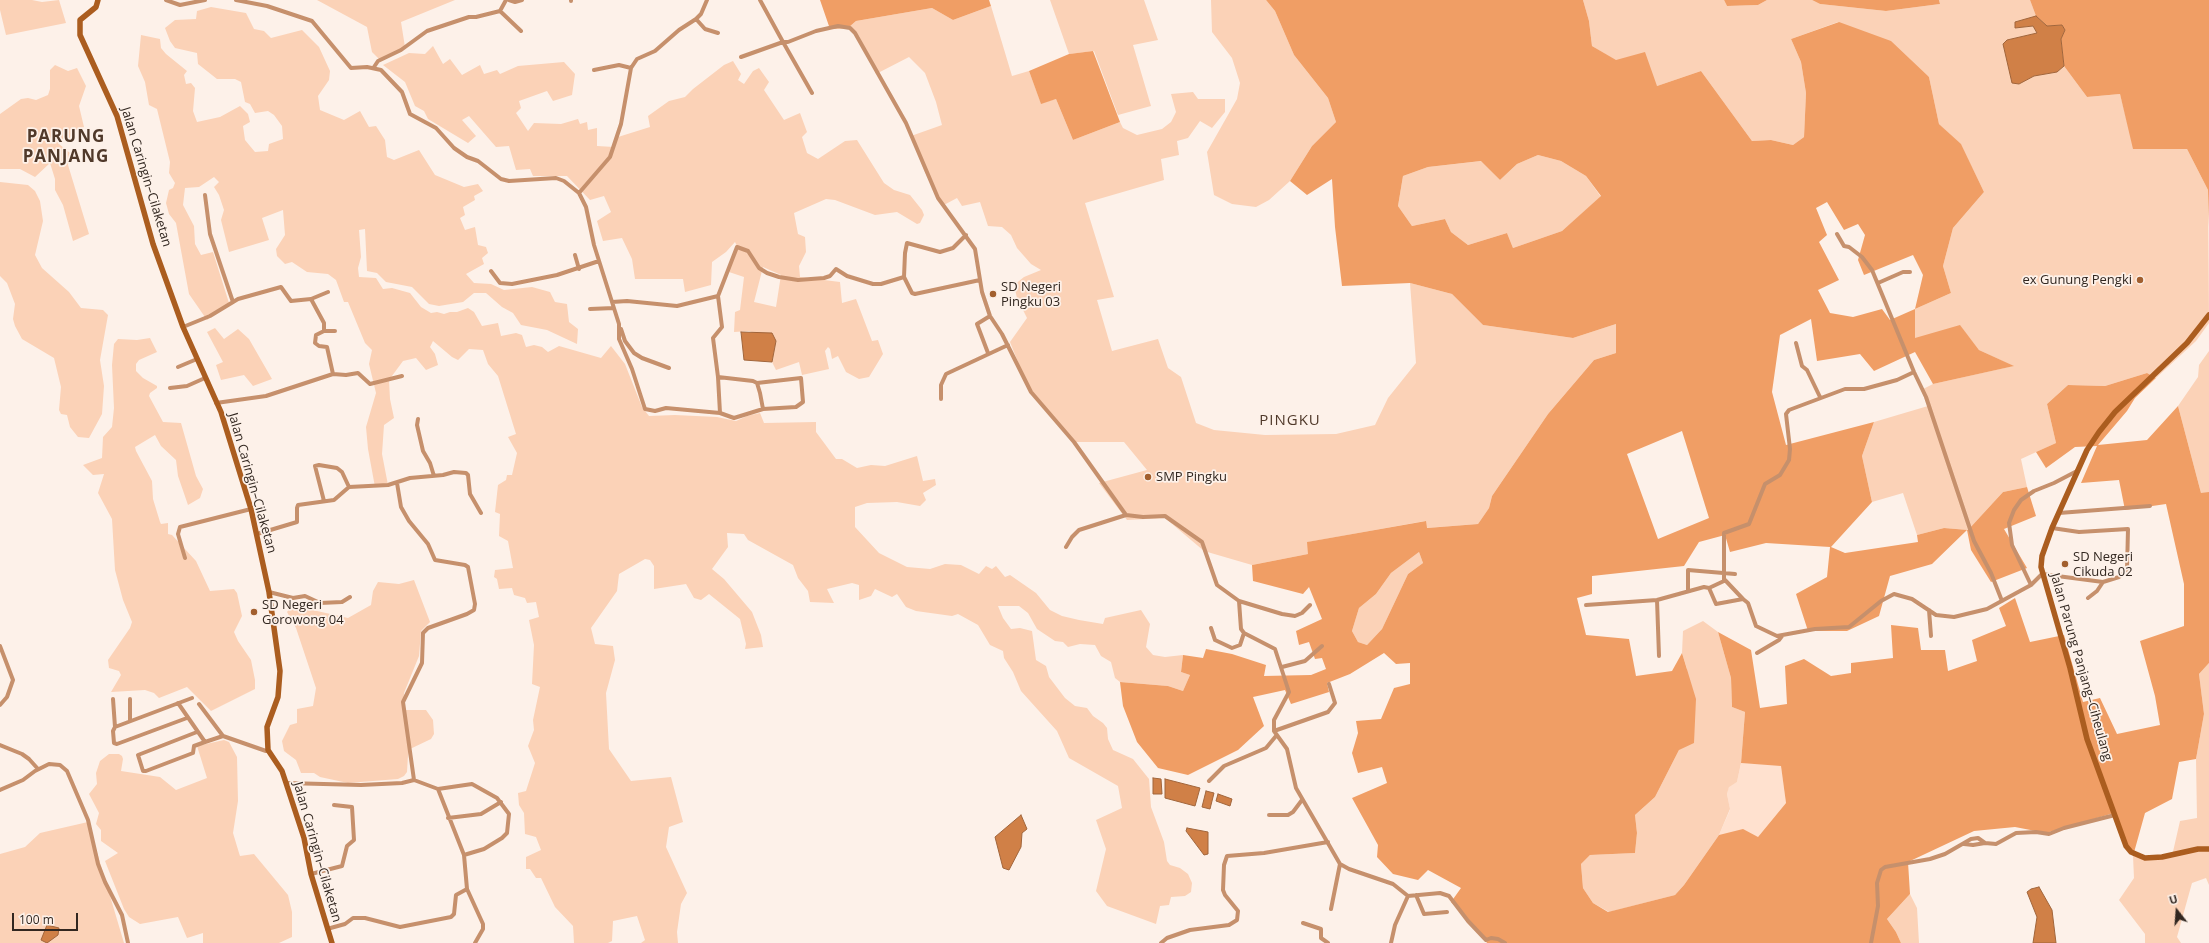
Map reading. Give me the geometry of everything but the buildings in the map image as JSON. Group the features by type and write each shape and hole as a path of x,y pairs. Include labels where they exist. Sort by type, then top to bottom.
{"street":[{"name":"Jalan Caringin–Cilaketan","path":"98,0 96,7 80,20 80,35 117,116 144,214 183,327 215,403 221,412 251,509 269,592 280,671 278,697 268,722 266,735 268,750 282,771 286,783 304,838 311,874 332,943"},
{"path":"166,0 180,5 205,0"},
{"path":"236,0 267,6 312,21 351,68 374,67 385,73 400,88 410,114 431,124 454,148 467,157 478,161 501,179 509,181 556,178 564,181 579,193 586,207 599,261 625,341 634,353 642,358 669,368"},
{"path":"374,67 378,61 401,50 427,31 471,16 476,18 500,11 508,0 515,2 522,0"},
{"path":"579,193 610,157 621,124 631,68 637,60 656,51 679,30 696,20 701,14 707,0"},
{"path":"760,0 812,93"},
{"path":"500,11 521,31"},
{"path":"696,20 705,29 718,33"},
{"path":"742,58 816,31 838,26 850,28 855,34 906,123 938,198 947,213 966,235 975,249 980,280 990,316 1008,345 1031,392 1074,442 1126,515"},
{"path":"594,70 619,65 631,68"},
{"path":"205,195 210,234 233,302"},
{"path":"1837,234 1844,246 1850,247 1862,257 1872,270 1878,283 1914,372 1926,397 1974,541 1991,573 2002,601"},
{"path":"966,235 953,248 940,252 907,243 904,277 912,293 915,294 980,280"},
{"path":"720,413 718,377 712,338 722,328 718,296 737,247 748,251 759,268 778,278 798,280 824,278 830,276 836,270 847,276 873,284 881,284 904,277"},
{"path":"575,255 578,269"},
{"path":"491,271 500,283 512,284 578,269 599,261"},
{"path":"1878,283 1903,272 1910,272"},
{"path":"183,327 210,316 233,302 252,294 281,287 291,301 311,299 328,292"},
{"path":"612,302 627,301 677,306 718,296"},
{"path":"311,299 324,323 324,332"},
{"path":"590,309 614,308"},
{"name":"Jalan Parung Panjang–Ciheulang","path":"2209,315 2187,343 2115,412 2098,432 2052,528 2042,556 2042,574 2070,668 2087,739 2126,846 2131,852 2145,858 2162,857 2204,848 2209,849"},
{"path":"988,353 977,324 990,316"},
{"path":"619,324 619,339 645,409 655,411 666,408 720,413 734,418 763,409 801,405 803,402 801,378 757,383 753,381 718,377"},
{"path":"333,374 327,347 319,346 315,343 316,335 324,332 335,331"},
{"path":"1796,343 1802,366 1807,370 1820,397"},
{"path":"941,399 941,385 946,374 988,353 1008,345"},
{"path":"178,367 197,359"},
{"path":"1586,605 1657,600 1704,587 1709,588 1722,584 1725,580 1724,533 1749,524 1765,484 1780,475 1789,460 1790,449 1786,414 1789,410 1820,397 1845,389 1864,389 1897,380 1914,372"},
{"path":"215,403 266,396 333,374 346,375 358,373 370,384 402,376"},
{"path":"170,388 187,386 205,378"},
{"path":"757,383 763,409"},
{"path":"418,419 417,425 423,451 430,463 434,476"},
{"path":"324,502 315,466 319,465 337,468 342,472 349,487"},
{"path":"2031,584 2012,545 2010,523 2014,510 2021,500 2034,491 2054,483 2079,470"},
{"path":"257,534 297,522 298,505 324,502 339,498 349,487 374,487 397,483 410,478 434,476 454,472 466,473 470,481 470,494 481,513"},
{"path":"397,483 401,507 409,521 428,544 435,560 465,565 468,567 475,604 474,610 467,614 428,628 423,633 422,662 404,702 414,780"},
{"path":"2059,513 2150,506"},
{"path":"185,558 178,534 180,527 251,509"},
{"path":"1066,547 1072,537 1079,530 1126,515 1143,517 1165,516 1198,538 1204,546 1217,585 1240,601 1282,614 1294,616 1302,613 1310,605"},
{"path":"1725,580 1748,603 1756,626 1772,636 1782,636 1815,629 1849,627 1881,601 1894,594 1912,599 1940,616 1954,617 1974,613 2002,601 2031,584 2042,574 2103,582 2114,580 2127,570 2128,529 2079,532 2052,528"},
{"path":"1688,591 1688,570 1735,574"},
{"path":"2088,598 2097,591 2103,582"},
{"path":"1709,588 1716,604 1743,598"},
{"path":"269,592 293,598 305,596 320,603 342,602 350,598"},
{"path":"1657,600 1658,656"},
{"path":"1240,601 1239,624 1244,633 1274,649 1282,667 1289,692 1274,720 1274,731 1276,736 1287,749 1293,777 1302,800 1340,864 1349,869 1393,884 1408,896 1440,893 1449,896 1468,921 1486,941 1491,938 1498,939 1505,943"},
{"path":"1929,610 1931,636"},
{"path":"1211,628 1215,640 1232,648 1240,645 1244,633"},
{"path":"1757,653 1782,636"},
{"path":"0,646 13,680 7,697 0,705"},
{"path":"1282,667 1305,661 1322,646"},
{"path":"1274,731 1328,712 1335,703 1329,684"},
{"path":"115,727 192,698"},
{"path":"113,699 115,727 113,731 114,743 117,744 187,718"},
{"path":"130,699 130,721"},
{"path":"178,703 205,742"},
{"path":"198,704 223,736 266,751"},
{"path":"197,732 138,755 142,771 146,771 193,753 194,746 223,736"},
{"path":"1209,781 1224,766 1266,748 1276,736"},
{"path":"0,745 22,754 38,769"},
{"path":"0,790 23,780 38,769 54,764 67,771 88,820 98,864 105,882 122,915 128,943"},
{"path":"286,783 361,785 402,783 414,780 438,789 472,784 501,802 509,814 507,833 502,838 484,849 464,855"},
{"path":"438,789 448,818 464,855 467,889 483,924 483,929 475,943"},
{"path":"1269,815 1288,815 1293,812 1302,800"},
{"path":"448,818 481,814 501,802"},
{"path":"311,874 342,866 347,846 354,840 352,808 334,805"},
{"path":"1871,943 1878,906 1877,883 1881,870 1885,867 1930,859 1964,844 1971,839 1978,838 1985,843 1996,844 2006,837 2022,832 2049,834 2064,828 2115,815"},
{"path":"1161,943 1167,938 1190,930 1229,925 1237,920 1238,911 1223,890 1224,865 1227,856 1271,852 1328,842"},
{"path":"1331,909 1340,864"},
{"path":"327,929 345,924 353,918 365,918 400,927 451,917 454,914 456,895 467,889"},
{"path":"1416,895 1424,914 1447,912"},
{"path":"1391,943 1396,924 1408,896"},
{"path":"1303,923 1321,929 1321,938 1328,943"}],"shaded area":[{"path":"0,0 32,0 42,2 59,0 66,23 6,35 0,10"},
{"path":"317,0 455,0 401,22 405,47 380,60 372,52 367,27"},
{"path":"820,0 989,0 991,6 953,20 932,8 856,21 848,28 830,29"},
{"path":"1050,0 1144,0 1158,40 1133,45 1151,106 1118,115 1094,51 1069,54"},
{"path":"1211,0 1266,0 1275,11 1294,55 1328,98 1336,122 1312,146 1290,181 1269,200 1256,207 1232,204 1214,195 1207,152 1237,99 1240,83 1232,58 1212,32"},
{"path":"1266,0 1583,0 1589,21 1592,46 1616,60 1645,52 1657,86 1701,71 1752,141 1771,140 1793,145 1804,137 1806,93 1801,62 1791,39 1839,22 1891,41 1929,77 1939,124 1961,144 1984,192 1953,228 1943,266 1951,293 1915,309 1915,338 1960,325 1979,350 2014,366 1933,384 1915,352 1874,371 1860,354 1817,361 1811,319 1780,335 1772,392 1786,445 1874,422 1862,456 1872,502 1831,547 1845,553 1918,542 1917,535 1944,528 1968,530 2003,492 2027,487 2036,516 2004,529 2027,568 1991,582 1971,550 1967,530 1932,564 1890,576 1879,616 1847,631 1808,631 1796,594 1827,577 1830,547 1766,543 1730,552 1725,535 1699,542 1684,566 1592,576 1592,594 1577,598 1586,635 1629,639 1636,676 1672,671 1682,653 1696,699 1694,743 1679,750 1655,797 1635,815 1637,833 1635,853 1590,855 1581,864 1583,888 1593,903 1608,912 1675,895 1684,885 1719,835 1743,829 1758,837 1786,803 1781,766 1741,763 1745,712 1732,707 1731,678 1718,632 1751,650 1760,708 1787,704 1785,666 1804,659 1831,676 1851,673 1851,663 1893,658 1891,625 1918,628 1921,650 1945,650 1948,671 1977,661 1972,640 2006,626 1999,608 2015,598 2030,642 2064,635 2083,702 2100,698 2117,734 2160,725 2155,696 2140,641 2184,626 2184,584 2166,504 2125,510 2119,480 2081,483 2097,446 2075,447 2046,468 2036,452 2056,443 2047,404 2068,385 2105,386 2147,373 2156,378 2135,398 2127,411 2098,445 2147,440 2178,406 2201,493 2209,492 2209,663 2199,674 2204,714 2196,759 2179,762 2172,799 2145,813 2133,856 2114,813 2046,833 2015,827 1974,831 1908,862 1910,894 1887,919 1896,932 1901,943 1487,943 1482,935 1451,902 1461,888 1428,870 1418,880 1393,874 1377,857 1378,845 1352,798 1387,783 1382,767 1358,773 1352,753 1358,733 1356,721 1381,719 1394,688 1410,684 1410,663 1396,664 1384,653 1350,674 1327,683 1329,692 1291,704 1285,690 1253,697 1264,726 1238,750 1188,775 1158,768 1137,742 1123,706 1120,682 1168,686 1183,691 1190,675 1181,672 1183,655 1203,658 1206,649 1232,654 1266,665 1264,676 1311,675 1326,669 1322,658 1315,659 1309,642 1299,645 1296,631 1322,619 1309,587 1303,594 1253,581 1252,565 1308,554 1307,542 1426,521 1427,528 1478,524 1489,508 1492,496 1548,414 1594,360 1616,353 1616,324 1573,338 1483,325 1452,294 1410,283 1342,286 1335,227 1332,179 1307,195 1290,181 1312,146 1336,122 1328,98 1294,55 1275,11","holes":["1538,155 1561,161 1586,176 1601,196 1562,231 1513,248 1507,233 1468,245 1451,232 1445,219 1412,226 1398,206 1403,176 1428,167 1481,161 1500,180 1517,164","1827,202 1844,230 1858,224 1865,235 1858,260 1864,275 1913,255 1923,275 1915,309 1890,320 1882,309 1853,317 1830,313 1818,290 1839,280 1819,242 1827,235 1816,208","1682,431 1709,518 1658,539 1627,454","1419,552 1423,563 1408,574 1382,629 1367,645 1358,642 1352,631 1359,608 1376,594 1391,573"]},
{"path":"1583,0 1724,0 1727,6 1758,5 1767,0 1812,0 1820,4 1886,11 1940,4 1939,0 2030,0 2036,16 2016,22 2015,28 2033,26 2037,33 2007,40 2019,84 2034,76 2057,72 2064,66 2087,97 2120,94 2134,149 2187,149 2208,190 2209,323 2196,341 2156,378 2147,373 2105,386 2068,385 2047,404 2056,443 2021,459 2027,487 2003,492 1968,530 1944,528 1917,535 1903,493 1872,502 1862,456 1874,422 1928,406 1921,390 1933,384 2013,366 1979,350 1960,326 1915,339 1915,309 1951,293 1943,266 1953,228 1984,192 1961,145 1939,124 1929,77 1838,22 1791,39 1801,62 1806,93 1804,137 1793,145 1771,140 1752,141 1701,71 1657,86 1592,46 1589,21"},
{"path":"1724,0 1767,0 1758,5 1727,6"},
{"path":"1812,0 1939,0 1940,4 1886,11 1820,4"},
{"path":"2030,0 2209,0 2209,227 2208,190 2187,149 2133,149 2120,94 2087,97 2064,66 2061,39 2065,30 2062,25 2047,26 2036,16"},
{"path":"991,6 1012,76 1029,71 1041,103 1056,99 1073,140 1120,122 1123,128 1137,135 1162,129 1171,122 1176,112 1171,94 1193,92 1198,99 1225,99 1225,112 1212,128 1200,121 1188,138 1177,141 1179,155 1161,159 1164,180 1085,203 1114,297 1097,300 1112,351 1158,339 1168,368 1181,377 1196,423 1214,430 1265,435 1336,434 1375,425 1388,398 1416,363 1410,283 1452,294 1483,325 1573,338 1616,324 1616,353 1594,360 1548,414 1492,496 1489,508 1478,524 1426,528 1425,521 1308,542 1308,554 1252,565 1204,551 1165,518 1127,520 1099,483 1147,470 1124,442 1073,442 1028,387 1010,342 1027,318 1017,298 1014,285 1024,277 1041,270 1031,264 1017,248 1011,235 1002,227 988,226 980,202 962,206 957,198 942,206 924,170 911,136 942,125 936,102 925,73 909,57 876,74 859,36 848,28 856,21 932,8 953,20"},
{"path":"211,7 246,13 254,29 264,31 271,38 302,30 319,47 330,71 329,80 318,96 320,110 344,120 360,111 369,127 376,126 385,140 387,157 394,160 419,150 435,175 464,187 478,184 483,191 474,196 475,200 463,207 465,215 460,218 465,230 475,227 478,245 486,247 488,253 482,258 484,264 466,274 474,283 491,284 504,290 532,287 550,292 555,302 567,304 569,322 578,329 577,344 547,330 521,325 513,313 502,307 486,293 474,293 463,302 439,306 429,304 412,287 386,282 377,273 367,271 365,229 359,230 361,257 358,268 359,277 376,278 383,289 392,288 410,293 421,307 431,313 437,312 444,314 457,312 468,308 474,312 482,326 498,323 501,336 516,333 522,335 526,347 534,345 542,347 548,352 559,346 601,358 611,346 625,364 642,407 649,416 675,415 717,417 736,421 747,416 760,413 764,423 816,422 816,432 836,459 842,459 857,468 871,465 885,466 917,456 923,481 935,479 936,485 923,493 926,500 920,506 897,502 867,503 855,507 855,527 879,553 907,567 930,569 945,564 961,565 979,574 986,566 992,569 996,566 1005,577 1010,575 1036,593 1050,610 1062,616 1079,620 1103,624 1105,618 1141,610 1150,624 1146,647 1153,655 1165,657 1183,655 1181,672 1190,675 1183,691 1168,686 1120,682 1115,678 1111,662 1101,656 1095,645 1080,644 1068,647 1063,642 1055,641 1037,629 1028,613 1019,606 998,606 1003,618 1011,629 1020,628 1032,631 1036,660 1046,666 1049,677 1065,698 1075,706 1087,708 1093,716 1103,723 1107,728 1108,739 1113,750 1133,759 1149,779 1151,807 1164,842 1167,861 1170,865 1180,868 1188,874 1192,883 1191,892 1185,896 1171,897 1169,905 1160,906 1156,924 1107,906 1096,891 1106,849 1096,820 1122,808 1118,786 1069,758 1057,731 1021,691 1013,672 1004,658 1003,651 990,645 978,625 958,614 952,616 916,611 906,607 897,594 892,597 875,589 871,596 859,600 859,585 852,583 827,589 834,603 810,602 808,591 798,578 793,565 748,540 744,534 727,533 728,547 712,569 724,579 752,612 761,635 763,647 745,649 746,644 740,619 709,594 701,600 694,598 686,584 654,589 654,566 650,560 645,559 619,574 617,591 591,628 595,644 613,646 615,660 606,693 609,749 631,781 671,777 683,822 669,827 666,847 687,893 681,904 677,932 678,943 641,943 645,940 637,916 613,921 612,941 608,943 574,943 573,926 555,907 541,878 536,878 530,869 526,869 526,857 541,850 536,837 525,834 524,813 519,805 518,793 526,791 535,763 528,746 534,730 533,720 540,687 532,684 534,645 529,620 539,617 536,602 527,603 525,598 514,595 512,588 499,589 497,579 494,577 495,570 513,568 508,541 499,536 500,514 495,512 498,485 506,480 507,475 512,475 517,453 508,437 516,434 498,376 488,364 483,350 469,349 458,360 452,357 433,341 430,347 435,354 438,365 426,370 416,358 403,361 389,380 390,399 394,418 384,425 382,454 388,485 375,487 368,449 366,427 376,393 369,364 372,350 365,343 348,302 344,302 336,280 328,274 307,272 292,262 285,264 277,256 276,249 285,235 283,210 262,218 269,240 229,252 221,220 224,210 219,195 214,187 219,182 214,177 199,187 185,188 183,205 194,226 195,244 201,255 213,252 229,303 207,320 189,294 176,223 169,214 166,203 169,190 173,188 175,183 169,173 170,162 157,109 149,105 145,82 138,66 141,35 160,39 161,48 166,54 187,71 184,75 186,84 191,83 195,88 193,111 197,122 220,117 240,106 248,114 250,122 243,126 245,140 255,152 268,151 269,144 283,139 282,126 274,115 268,111 255,113 250,104 245,102 241,82 235,79 217,79 198,64 197,53 175,48 170,41 165,28 175,20 196,19 197,11"},
{"path":"2036,16 2047,26 2062,25 2065,30 2061,39 2064,66 2057,72 2034,76 2019,84 2012,83 2003,44 2007,40 2037,33 2033,26 2015,28 2015,22"},
{"path":"433,46 443,64 450,59 462,75 480,65 484,74 497,70 500,74 518,66 564,62 575,74 572,95 553,101 547,91 519,101 521,108 516,113 528,131 534,123 561,124 578,119 580,124 587,122 588,130 597,128 597,146 614,147 618,137 650,127 648,116 669,101 685,97 724,65 733,61 741,74 738,80 744,84 753,71 759,68 769,82 764,90 784,120 800,113 807,132 802,137 807,153 818,159 845,141 857,140 884,183 894,190 910,195 922,210 924,215 920,223 917,224 897,212 875,215 835,200 826,199 794,213 798,234 805,237 806,252 799,266 800,277 840,282 842,303 856,299 872,341 878,340 883,354 869,377 859,379 846,372 838,356 832,359 830,349 828,347 825,351 829,369 802,375 799,362 776,370 772,362 776,341 749,331 734,332 735,312 740,310 744,277 729,272 737,246 735,242 726,252 712,262 711,285 685,292 683,279 635,279 632,259 622,238 603,241 597,221 611,212 604,196 590,200 567,176 533,176 530,169 516,170 509,146 496,147 469,116 462,120 476,136 468,143 428,119 424,111 415,106 405,82 383,65 409,53 425,54","holes":["763,267 781,275 776,307 754,302"]},
{"path":"1093,51 1120,122 1073,140 1056,99 1041,104 1029,71 1069,54"},
{"path":"55,65 68,71 77,68 86,86 79,106 84,127 72,132 70,138 58,140 59,144 70,153 68,165 89,234 73,241 63,205 55,190 55,179 50,163 35,177 20,169 0,169 0,114 21,99 28,98 36,100 48,95 50,89 50,70"},
{"path":"1538,155 1561,161 1586,176 1601,197 1562,231 1513,248 1507,233 1468,245 1451,232 1445,219 1412,226 1398,206 1403,176 1428,167 1482,161 1500,180 1517,164"},
{"path":"0,182 28,185 35,191 40,201 43,221 35,255 42,268 69,292 81,308 103,310 108,315 100,360 104,386 102,414 89,438 78,437 70,427 67,415 61,414 59,410 61,387 54,358 22,339 15,326 13,319 15,304 7,283 0,276"},
{"path":"215,328 224,339 238,329 249,339 272,379 253,386 244,375 221,380 216,365 223,362 207,332"},
{"path":"741,332 772,333 776,341 772,362 744,360"},
{"path":"150,338 157,352 139,360 136,364 136,371 143,378 157,386 157,388 150,393 149,396 163,422 181,423 196,476 203,489 200,498 188,505 178,476 176,460 161,446 155,435 135,447 136,451 152,481 153,499 161,524 168,523 168,534 172,535 196,561 210,591 234,589 237,593 242,616 234,632 238,641 251,660 255,680 255,689 211,711 187,687 159,698 154,693 145,690 111,692 121,675 119,671 109,668 108,660 130,628 132,622 123,600 115,570 112,519 98,493 104,474 93,475 83,465 102,458 103,437 112,427 114,408 112,365 114,344 118,339 137,340"},
{"path":"2209,351 2209,509 2201,493 2178,406 2198,377 2199,365"},
{"path":"1419,552 1423,563 1408,574 1382,629 1367,645 1358,642 1352,631 1359,608 1376,594 1391,573"},
{"path":"414,580 430,622 421,631 419,656 404,693 403,710 426,710 433,720 434,734 431,739 410,749 408,755 407,772 404,776 398,779 348,783 320,777 314,773 301,773 296,760 284,751 282,741 290,725 297,723 297,709 313,706 316,688 296,628 287,612 291,607 295,606 348,618 371,605 373,591 378,582 399,584"},
{"path":"1703,621 1718,632 1731,678 1732,707 1745,712 1741,763 1737,782 1729,787 1727,794 1730,809 1719,835 1684,885 1675,895 1609,912 1593,903 1583,888 1581,864 1590,855 1635,853 1637,833 1635,815 1655,797 1679,750 1687,669 1682,653 1683,631"},
{"path":"2209,663 2209,885 2206,878 2192,883 2177,937 2181,943 2145,943 2145,934 2119,900 2134,878 2133,856 2172,856 2180,821 2197,818 2196,759 2204,714 2199,674"},
{"path":"224,740 229,742 237,757 238,801 233,833 240,856 254,854 288,895 292,912 292,937 279,943 203,943 203,933 187,938 178,917 140,924 129,917 124,909 105,861 118,853 101,841 101,830 96,824 99,813 89,794 97,784 96,773 100,761 109,754 119,754 123,759 121,771 160,777 176,790 207,778 197,746"},
{"path":"1741,763 1781,765 1786,803 1758,837 1719,835 1730,810 1727,794 1729,786 1737,782"},
{"path":"1153,778 1161,779 1162,794 1153,794"},
{"path":"1165,779 1200,788 1195,806 1165,798"},
{"path":"1206,791 1214,793 1210,809 1202,807"},
{"path":"1218,794 1232,799 1230,806 1216,801"},
{"path":"1021,815 1027,829 1022,833 1021,847 1009,870 1003,868 995,837"},
{"path":"88,822 124,943 0,943 0,854 25,847 40,833"},
{"path":"1187,828 1208,832 1208,854 1204,855 1186,831"},
{"path":"2039,887 2052,910 2056,943 2033,943 2037,917 2027,892 2031,889"},
{"path":"1910,894 1917,908 1919,943 1901,943 1896,932 1887,919"},
{"path":"47,925 59,928 58,935 47,943 41,940"}],"place":[{"name":"ex Gunung Pengki","path":"2140,280"},
{"name":"SD Negeri Pingku 03","path":"993,294"},
{"name":"SMP Pingku","path":"1148,477"},
{"name":"SD Negeri Cikuda 02","path":"2065,564"},
{"name":"SD Negeri Gorowong 04","path":"254,612"}],"district":[{"name":"PARUNG PANJANG","path":"66,147"},
{"name":"PINGKU","path":"1290,421"}]}
